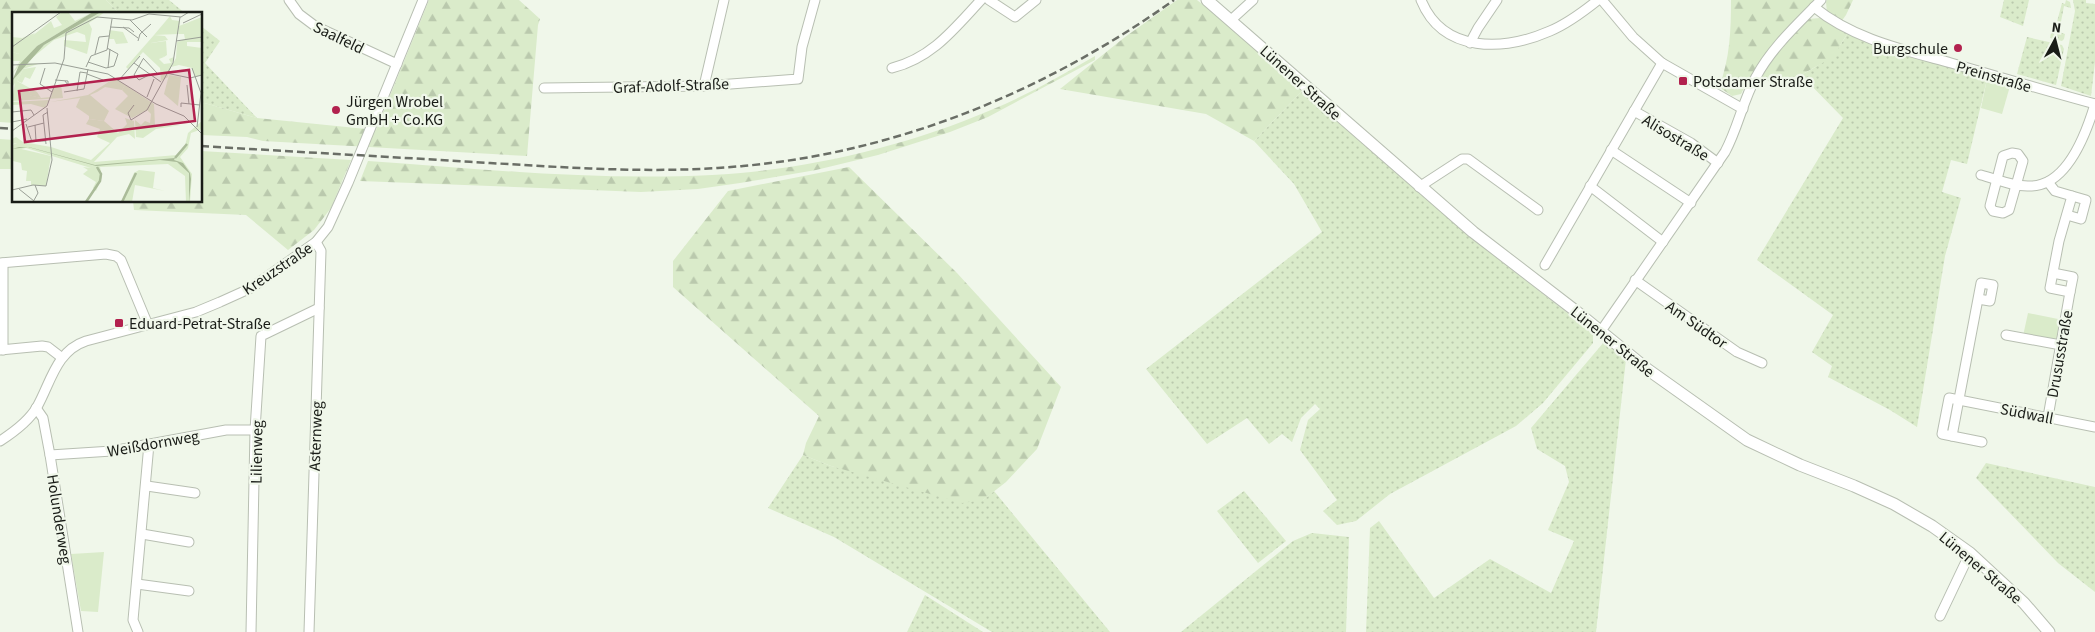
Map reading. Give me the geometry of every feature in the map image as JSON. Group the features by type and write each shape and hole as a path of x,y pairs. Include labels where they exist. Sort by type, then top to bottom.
{"main road":[{"name":"Lünener Straße","path":"1207,0 1473,232 1647,369 1746,440 1800,466 1854,486 1894,504 1932,526 1970,553 2024,603 2049,632"}],"street":[{"name":"Saalfeld","path":"289,0 299,14 315,26 397,64"},
{"name":"Kreuzstraße","path":"0,441 20,426 36,408 66,351 78,344 196,312 239,294 316,242 328,227 423,0"},
{"path":"704,86 724,0"},
{"name":"Graf-Adolf-Straße","path":"544,88 704,86 798,79 802,47 814,0"},
{"path":"892,68 910,63 926,54 955,28 981,0"},
{"path":"990,0 1015,17 1036,0"},
{"path":"1231,20 1254,0"},
{"path":"1421,0 1435,23 1447,32 1470,43 1499,45 1532,38 1551,31 1600,0 1633,37 1662,62 1743,109"},
{"path":"1470,43 1497,0"},
{"name":"Alisostraße","path":"1601,331 1718,163 1731,141 1755,78 1764,63 1775,48 1821,0"},
{"name":"Preinstraße","path":"1814,7 1845,29 1860,35 1932,58 2095,104"},
{"name":"Alisostraße","path":"1545,265 1662,62"},
{"path":"1981,175 2016,184 2037,186 2048,182 2066,165 2078,150 2088,130 2095,104"},
{"name":"Alisostraße","path":"1634,111 1691,143 1718,163"},
{"path":"1612,150 1691,203"},
{"path":"2012,153 2018,154 2023,161 2016,184 2009,210 2003,214 1993,211 1990,206 2003,156 2012,153"},
{"path":"1420,187 1462,159 1468,159 1538,210"},
{"path":"2048,182 2056,190 2086,200 2080,219 2067,215"},
{"path":"1590,186 1663,242"},
{"path":"2053,273 2072,196"},
{"name":"Asternweg","path":"309,632 321,251 316,242"},
{"path":"62,357 48,347 42,346 2,350 1,263 106,254 116,256 121,260 148,325"},
{"name":"Drususstraße","path":"2048,417 2073,277 2053,273 2050,288 2070,292"},
{"name":"Am Südtor","path":"1635,280 1737,352 1762,363"},
{"path":"1978,299 1952,436 1982,442"},
{"name":"Lilienweg","path":"251,632 255,430 261,336 319,308"},
{"path":"2006,335 2061,345"},
{"name":"Südwall","path":"1959,400 2095,427"},
{"name":"Holunderweg","path":"36,408 43,418 50,455 78,632"},
{"name":"Weißdornweg","path":"50,455 112,451 226,430 255,430"},
{"path":"138,632 133,620 149,444"},
{"path":"146,486 195,493"},
{"path":"142,534 189,542"},
{"path":"1940,616 1970,553"},
{"path":"137,584 188,591"}],"green space":[{"path":"0,0 106,0 118,12 12,12 12,123 0,122"},
{"path":"106,0 169,0 184,12 118,12"},
{"path":"429,0 519,0 540,19 527,156 263,141 247,137 202,135 202,102 257,118 376,130"},
{"path":"1177,0 1197,0 1302,91 1254,141 1206,114 1060,89 1125,37"},
{"path":"1731,0 1814,0 1765,55 1741,94 1732,96 1719,87 1726,66 1731,22"},
{"path":"1827,0 1853,0 1841,22 1827,13"},
{"path":"2004,0 2029,0 2023,26 2000,17"},
{"path":"2066,0 2070,2 2071,8 2064,6 2059,32 2065,34 2064,39 2062,41 2050,38 2051,33 2054,33 2062,3 2065,4"},
{"path":"2073,0 2086,0 2086,3 2095,4 2095,62 2091,96 2061,86 2075,11"},
{"path":"1820,18 1847,34 1833,57 1801,75 1773,83 1759,77 1778,50 1808,19"},
{"path":"202,27 220,41 205,63 257,118 202,102"},
{"path":"1847,34 1987,79 1967,164 1951,160 1942,192 1961,198 1945,256 1917,427 1890,410 1828,377 1832,366 1812,352 1833,315 1757,260 1843,118 1801,75 1828,58 1838,48"},
{"path":"2027,37 2062,45 2064,49 2056,85 2017,74"},
{"path":"1095,56 1095,60 988,117 950,132 878,155 816,170 740,183 698,189 641,192 360,181 368,161 540,173 626,176 712,175 783,168 819,162 889,146 958,123 1018,98"},
{"path":"1987,79 2010,86 2002,114 1981,108"},
{"path":"1302,91 1471,238 1593,333 1593,343 1543,403 1516,426 1390,494 1356,521 1337,525 1323,511 1337,500 1300,450 1308,420 1320,409 1315,404 1301,418 1292,442 1282,434 1269,444 1247,418 1207,444 1146,369 1322,232 1294,184 1254,141"},
{"path":"0,139 12,140 12,169 0,169"},
{"path":"202,151 351,160 331,208 314,230 288,250 246,215 134,210 133,202 202,202"},
{"path":"849,167 957,273 1061,387 1037,449 1006,482 983,500 962,503 831,466 803,455 806,443 819,416 673,287 673,261 728,191"},
{"path":"2028,313 2063,320 2059,337 2054,341 2023,336"},
{"path":"1604,342 1626,359 1596,632 1366,632 1370,528 1379,521 1434,598 1490,559 1551,593 1574,541 1548,530 1569,482 1565,466 1537,449 1531,428"},
{"path":"803,455 831,466 983,500 994,491 1110,632 992,632 834,537 768,508"},
{"path":"1986,463 2095,487 2095,592 2058,563 1976,478"},
{"path":"1244,491 1286,541 1258,563 1217,511"},
{"path":"1312,533 1349,537 1346,632 1181,632 1293,541"},
{"path":"104,552 98,612 81,611 71,554"},
{"path":"925,595 983,632 907,632"}],"railway":[{"path":"202,146 553,167 648,170 743,166 801,159 858,147 915,131 970,111 1023,88 1075,62 1126,32 1174,0"},
{"path":"0,128 12,129"}],"place":[{"name":"Burgschule","path":"1958,48"},
{"name":"Potsdamer Straße","path":"1683,81"},
{"name":"Jürgen Wrobel GmbH + Co.KG","path":"336,110"},
{"name":"Eduard-Petrat-Straße","path":"119,323"}]}
